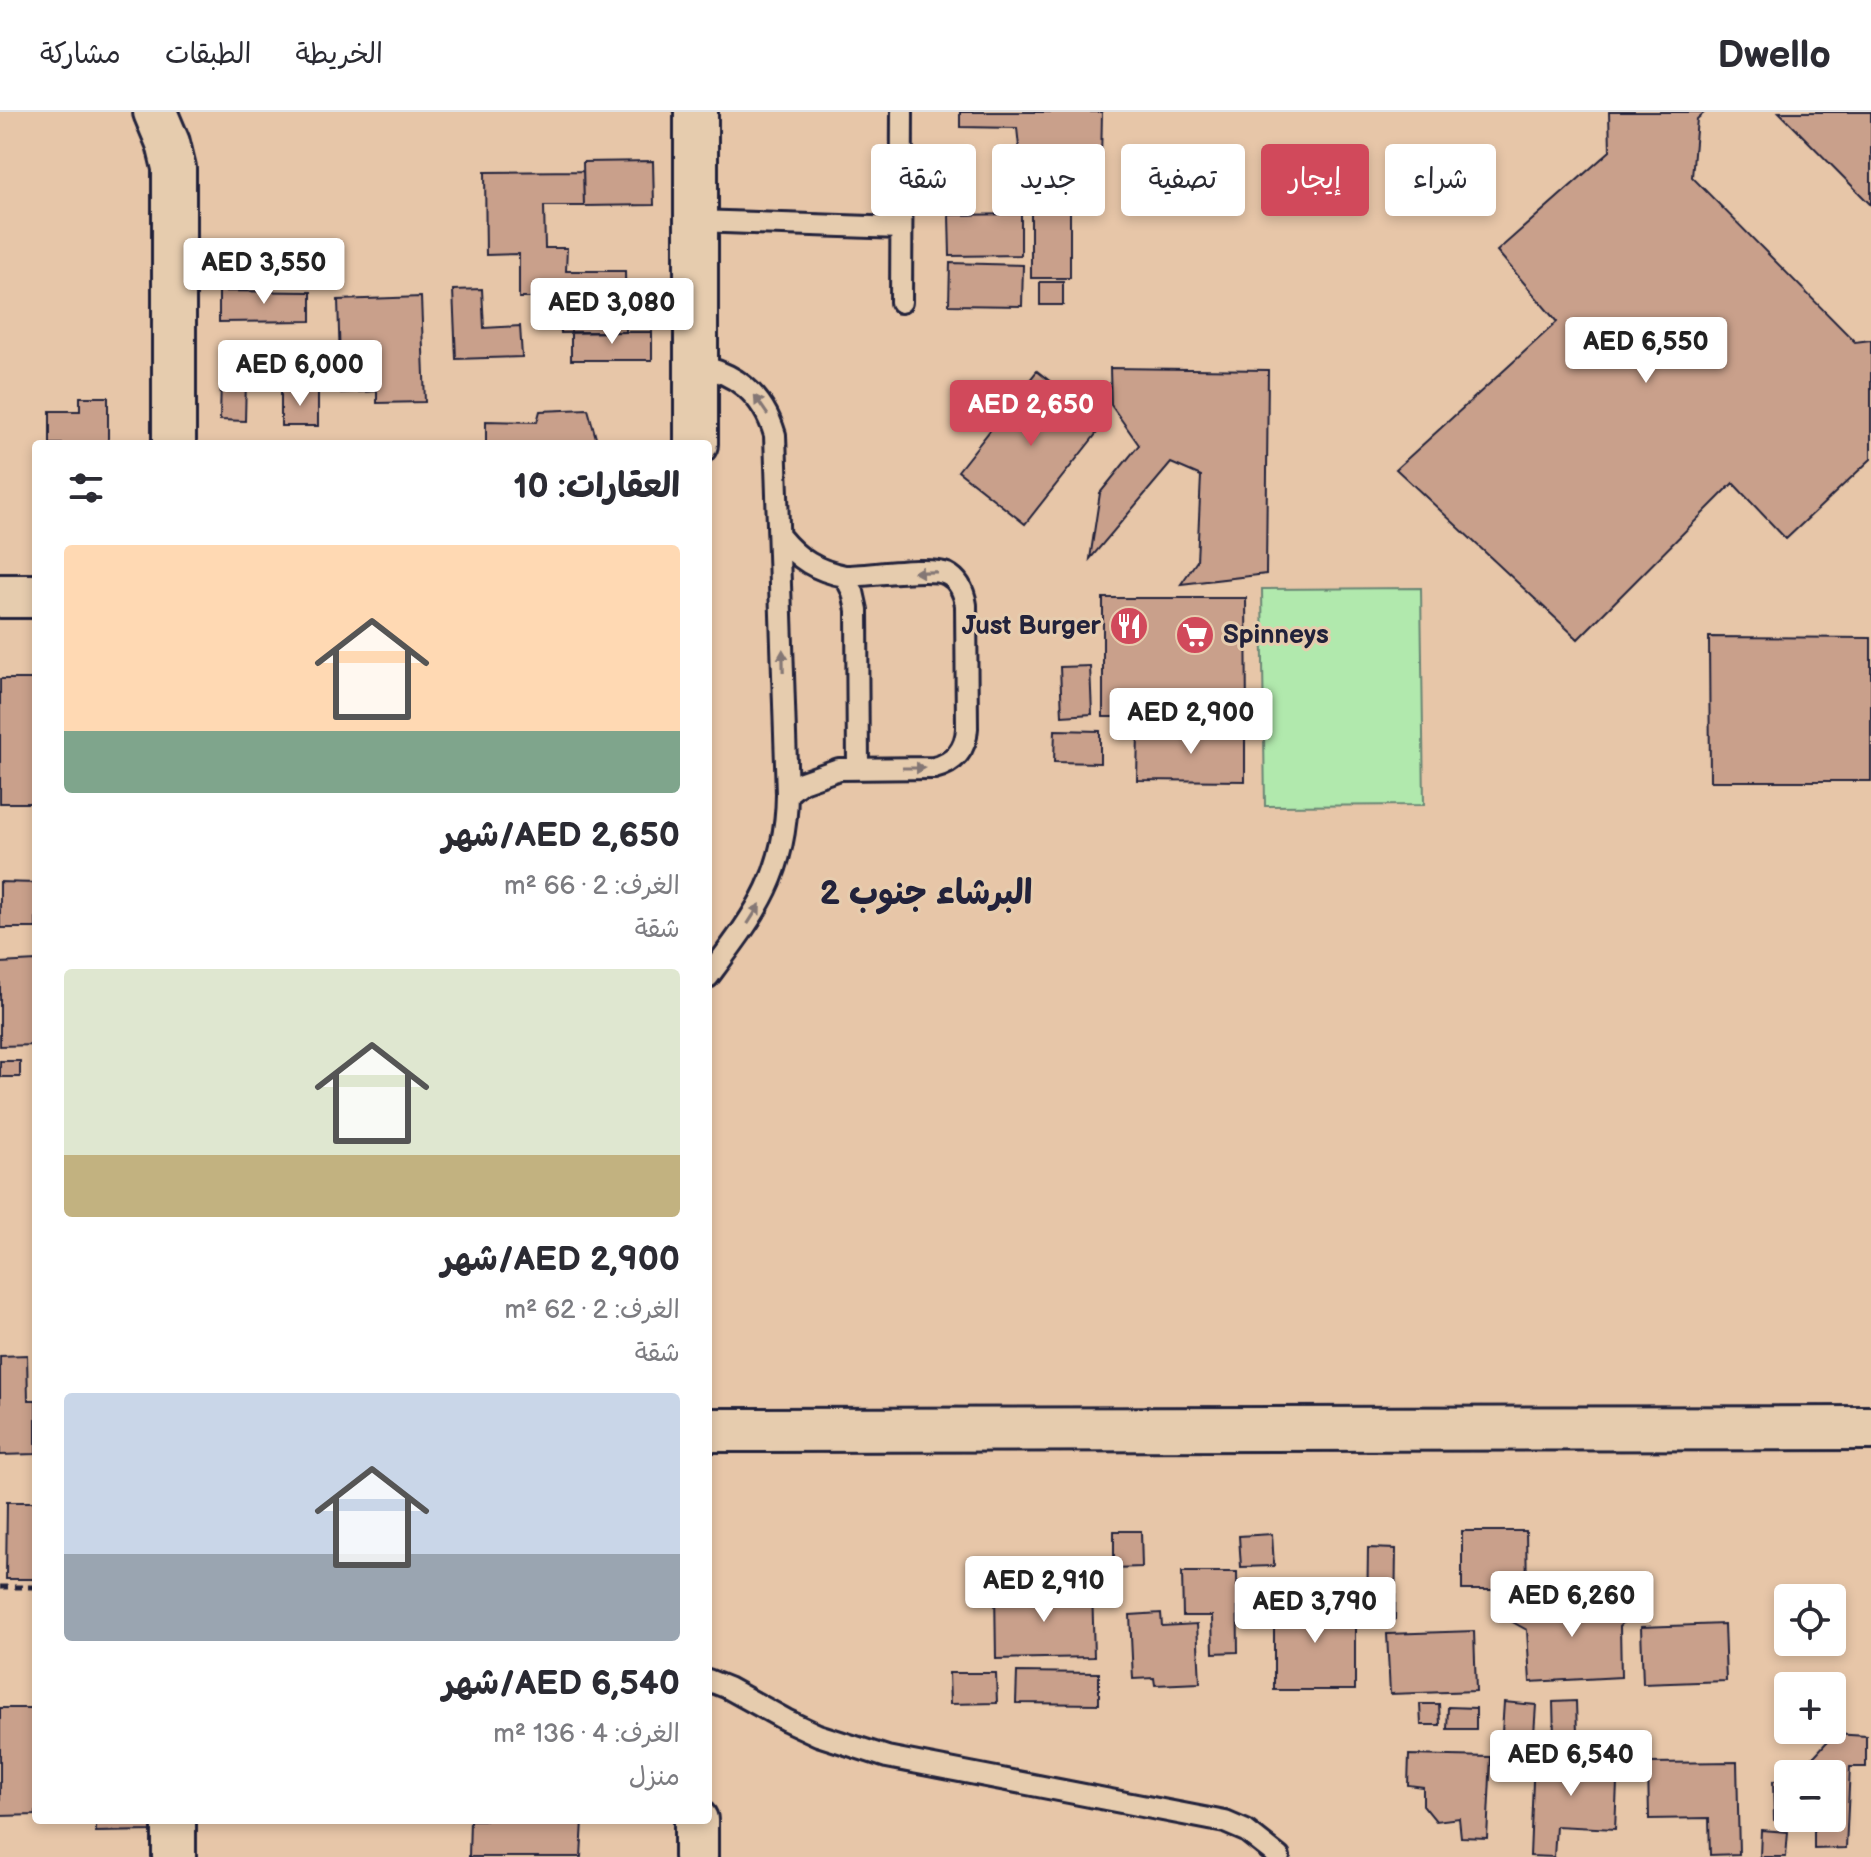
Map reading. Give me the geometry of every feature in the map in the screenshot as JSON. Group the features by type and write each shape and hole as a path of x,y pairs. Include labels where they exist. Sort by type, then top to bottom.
{"street":[{"path":"155,112 174,168 174,440"},
{"path":"174,168 193,112"},
{"path":"696,112 696,440"},
{"path":"0,596 32,596"},
{"path":"712,1430 1871,1428"},
{"path":"174,1824 174,1857"},
{"path":"696,1824 696,1857"}],"lane":[{"path":"901,302 902,112"},
{"path":"696,221 901,228"},
{"path":"696,365 726,373 758,398 771,419 778,451 787,794 784,838 772,880 751,919 712,972"},
{"path":"780,537 802,560 829,573 845,576 944,573 957,582 966,605 967,737 959,754 944,766 934,768 839,769 802,782 787,794"},
{"path":"845,576 857,610 858,769"},
{"path":"712,1682 786,1720 853,1747 923,1764 1225,1822 1246,1831 1279,1857"}],"path":[{"path":"0,1587 32,1587"}],"green space":[{"path":"1421,588 1424,805 1265,806 1262,589"}],"building":[{"path":"960,112 1102,112 1101,144 1019,144 1017,128 960,127"},
{"path":"1609,112 1705,112 1697,119 1692,177 1855,342 1871,340 1871,459 1786,539 1733,483 1578,639 1396,469 1557,322 1497,251 1610,151"},
{"path":"1779,112 1871,112 1871,205"},
{"path":"653,161 654,205 584,206 583,162"},
{"path":"583,171 584,206 544,206 545,248 567,248 566,271 625,271 626,332 561,333 560,298 519,298 519,254 486,255 485,172"},
{"path":"949,216 1021,216 1021,255 950,256"},
{"path":"1031,216 1070,216 1070,278 1031,278"},
{"path":"950,263 1023,265 1022,306 949,305"},
{"path":"1040,282 1063,282 1063,305 1040,305"},
{"path":"482,289 484,328 520,326 522,357 456,359 453,290"},
{"path":"219,291 311,292 311,321 219,322"},
{"path":"421,297 425,402 377,403 377,391 341,393 338,300"},
{"path":"571,332 652,332 652,360 571,360"},
{"path":"1110,368 1268,370 1266,574 1181,584 1197,561 1201,476 1171,463 1090,559 1100,493 1139,445 1111,405"},
{"path":"1037,371 1104,424 1025,524 958,471"},
{"path":"221,378 246,379 245,421 220,420"},
{"path":"281,389 318,389 318,426 281,426"},
{"path":"80,397 108,397 108,440 50,440 50,411 80,411"},
{"path":"588,409 596,438 486,440 486,421 537,422 540,411"},
{"path":"1103,598 1246,598 1247,717 1103,717"},
{"path":"1709,637 1871,638 1871,781 1710,781"},
{"path":"1090,666 1092,714 1062,716 1060,667"},
{"path":"0,679 32,679 32,803 0,803"},
{"path":"1055,730 1100,731 1100,763 1054,762"},
{"path":"1138,731 1245,731 1245,781 1137,780"},
{"path":"0,882 32,883 32,928 0,928"},
{"path":"32,961 32,1045 0,1046 0,963"},
{"path":"0,1061 20,1061 20,1077 0,1077"},
{"path":"27,1355 28,1400 32,1400 32,1454 0,1455 0,1356"},
{"path":"7,1502 32,1502 32,1579 6,1579"},
{"path":"1114,1531 1141,1531 1142,1567 1114,1568"},
{"path":"1462,1531 1526,1531 1527,1590 1462,1590"},
{"path":"1272,1534 1274,1566 1241,1567 1239,1536"},
{"path":"1368,1548 1396,1549 1395,1620 1367,1619"},
{"path":"1182,1572 1237,1572 1238,1652 1213,1653 1212,1616 1183,1616"},
{"path":"1092,1588 1094,1657 996,1659 995,1590"},
{"path":"1541,1590 1556,1605 1593,1603 1606,1591 1629,1616 1620,1626 1621,1677 1530,1682 1527,1630 1509,1620"},
{"path":"1303,1597 1355,1597 1355,1690 1274,1690 1274,1606 1303,1606"},
{"path":"1161,1613 1162,1626 1197,1624 1200,1683 1155,1685 1154,1678 1133,1679 1130,1615"},
{"path":"1724,1624 1726,1681 1643,1684 1641,1627"},
{"path":"1474,1631 1476,1691 1390,1694 1387,1634"},
{"path":"1017,1672 1099,1673 1099,1704 1016,1703"},
{"path":"949,1673 996,1673 997,1703 950,1704"},
{"path":"1576,1701 1577,1735 1554,1736 1553,1702"},
{"path":"1504,1702 1536,1705 1534,1734 1502,1732"},
{"path":"1420,1704 1439,1704 1440,1725 1421,1725"},
{"path":"1448,1707 1476,1708 1476,1729 1447,1729"},
{"path":"0,1708 32,1708 32,1815 0,1816"},
{"path":"1846,1735 1866,1736 1866,1767 1850,1767 1846,1848 1814,1849 1814,1832 1846,1832 1846,1760 1811,1760 1825,1744 1846,1744"},
{"path":"1409,1755 1491,1757 1487,1838 1461,1837 1459,1818 1436,1821 1423,1805 1423,1787 1408,1785"},
{"path":"1534,1756 1618,1760 1615,1829 1556,1826 1554,1857 1530,1856"},
{"path":"1737,1762 1739,1854 1710,1855 1709,1818 1649,1819 1648,1763"},
{"path":"96,1824 151,1824 151,1831 96,1832"},
{"path":"470,1824 583,1824 581,1857 469,1857"},
{"path":"1761,1830 1788,1832 1786,1857 1760,1857"}],"place":[{"name":"Just Burger","path":"1129,626"},
{"name":"Spinneys","path":"1195,635"}],"district":[{"name":"البرشاء جنوب 2","path":"926,893"}]}
